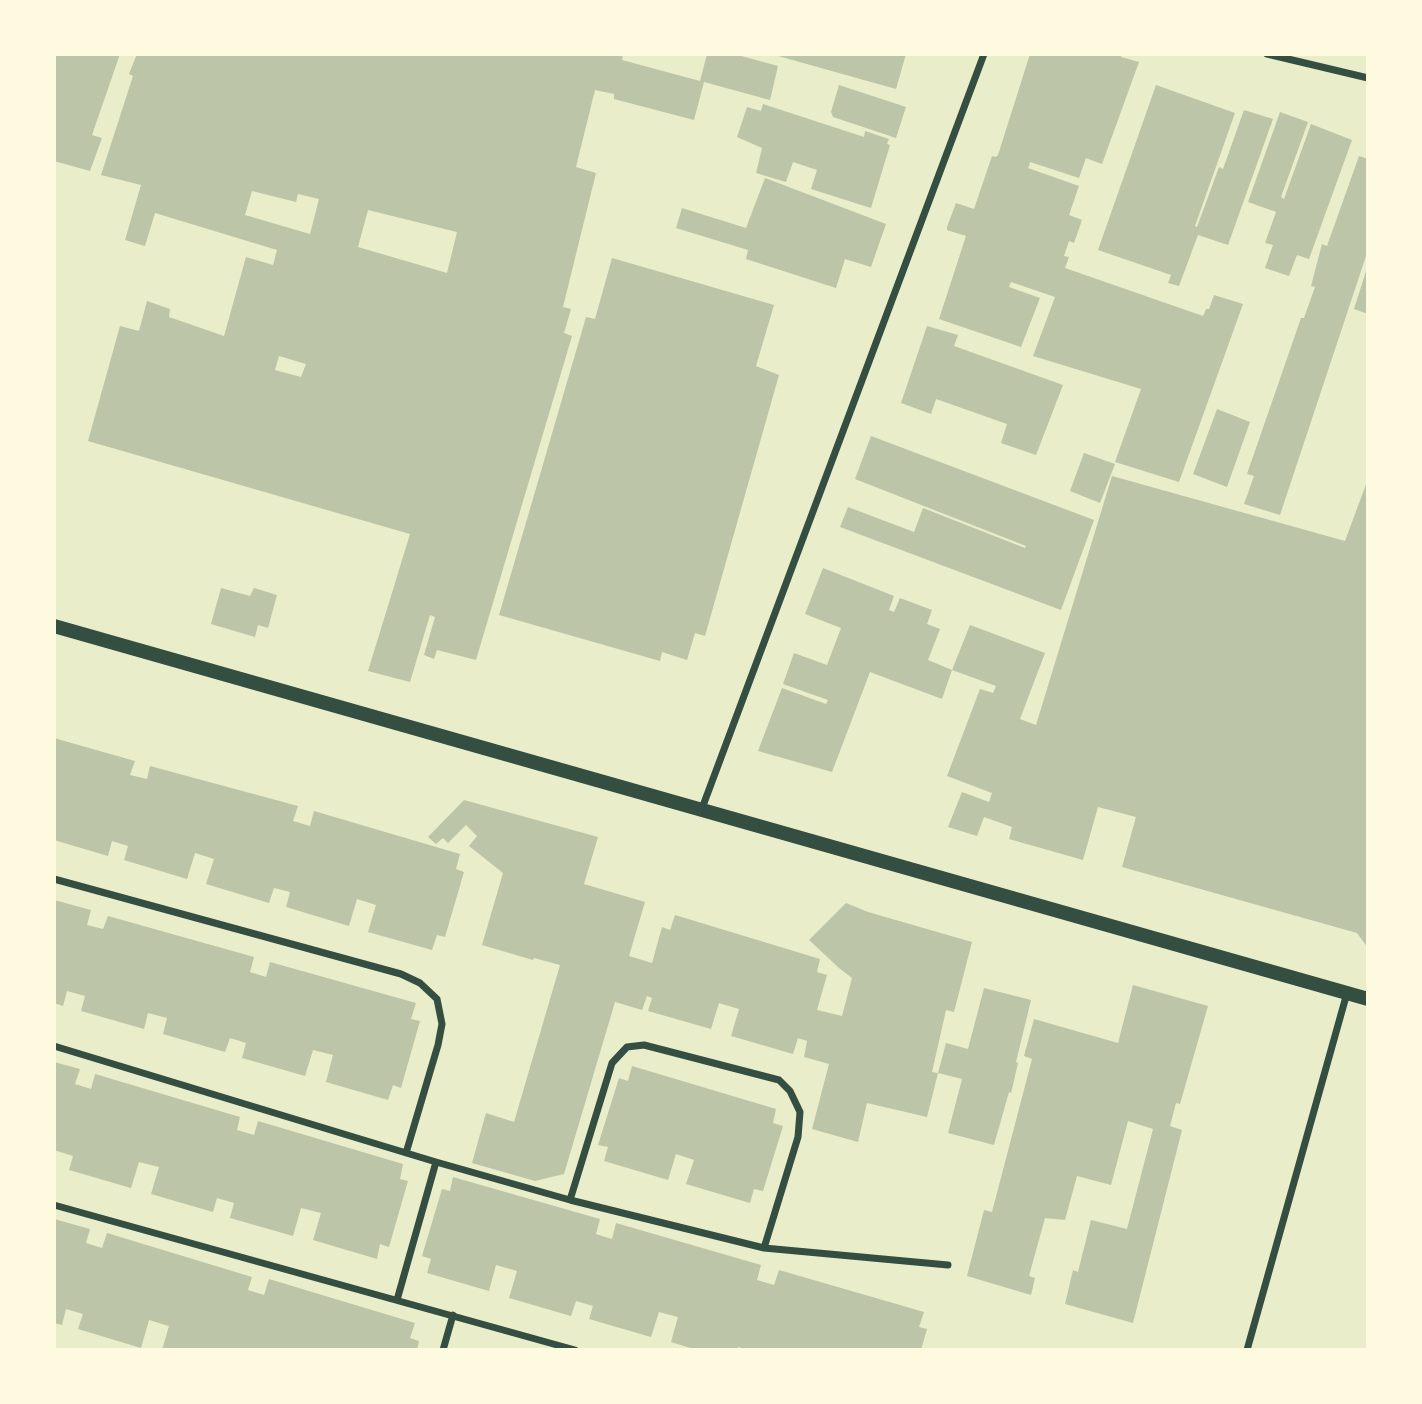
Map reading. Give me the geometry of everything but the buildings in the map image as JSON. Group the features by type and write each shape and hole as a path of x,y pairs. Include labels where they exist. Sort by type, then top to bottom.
{"main road":[{"path":"54,626 1368,999"}],"street":[{"path":"701,811 984,54"},
{"path":"1267,54 1368,78"},
{"path":"54,879 401,974 420,983 438,999 442,1024 405,1153"},
{"path":"1247,1350 1347,993"},
{"path":"570,1200 612,1063 627,1047 644,1045 779,1080 790,1091 800,1112 797,1137 764,1248"},
{"path":"54,1046 436,1162 570,1200 764,1248 948,1265"},
{"path":"397,1300 436,1162"},
{"path":"54,1205 575,1350"},
{"path":"443,1350 453,1315"}]}
